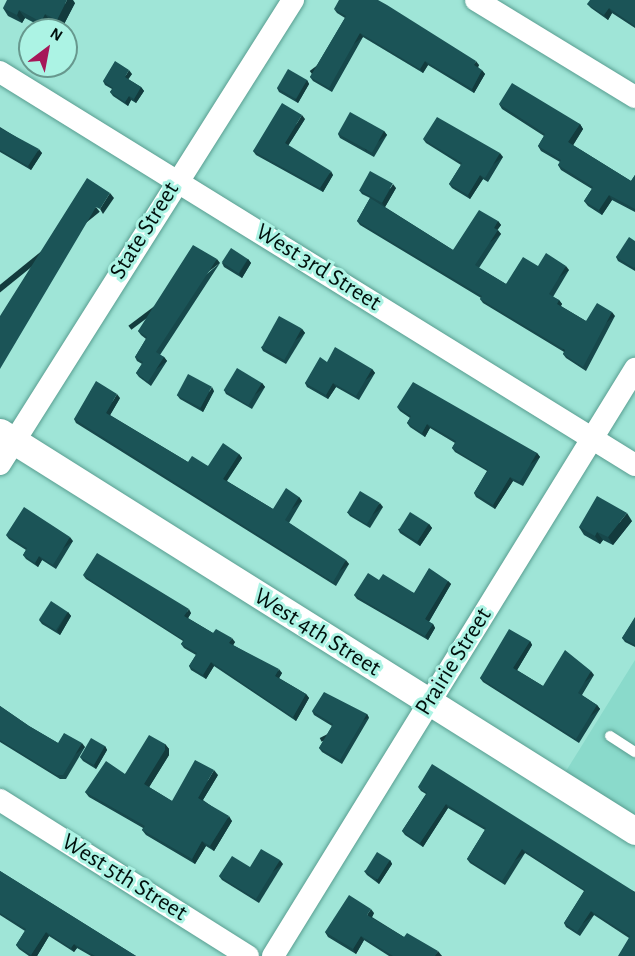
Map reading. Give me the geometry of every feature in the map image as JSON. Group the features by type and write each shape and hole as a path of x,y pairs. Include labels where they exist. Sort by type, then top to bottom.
{"street":[{"name":"State Street","path":"0,464 7,437 177,181 293,0"},
{"path":"476,0 635,97"},
{"name":"West 3rd Street","path":"0,72 635,465"},
{"name":"Prairie Street","path":"273,956 635,369"},
{"name":"West 4th Street","path":"7,437 428,704 634,828"},
{"name":"West 5th Street","path":"0,800 248,956"}],"lane":[{"path":"610,736 635,752"}],"shaded area":[{"path":"635,660 635,831 558,784"}],"building":[{"path":"7,0 67,0 58,18 45,14 43,18 34,18 19,10 17,15 3,8"},
{"path":"339,0 378,0 476,61 474,65 482,70 472,89 425,61 420,69 360,33 329,88 310,77 346,16 334,9"},
{"path":"590,0 635,0 635,26 609,8 604,15 587,4"},
{"path":"115,61 129,70 125,77 141,87 134,99 129,96 125,102 110,92 113,88 103,81"},
{"path":"288,69 307,80 296,99 277,88"},
{"path":"512,83 580,124 568,142 631,181 635,175 635,209 609,195 599,210 584,201 593,187 558,165 561,160 538,146 545,134 499,104"},
{"path":"282,103 302,115 285,143 331,171 320,188 253,151"},
{"path":"350,112 384,131 372,153 338,134"},
{"path":"437,117 500,153 485,178 480,175 468,195 449,184 462,163 423,139"},
{"path":"0,128 39,149 28,166 0,150"},
{"path":"370,171 393,184 382,203 359,190"},
{"path":"87,178 110,193 100,209 96,207 0,369 0,316"},
{"path":"370,198 453,250 479,210 498,221 494,228 498,230 475,265 506,284 523,257 538,266 546,253 566,266 549,294 559,300 557,304 586,321 597,303 612,312 583,367 563,354 565,350 480,299 482,296 357,221"},
{"path":"629,237 635,241 634,268 616,257"},
{"path":"193,245 217,259 156,352 164,357 148,382 136,373 143,362 135,357 147,337 138,331"},
{"path":"231,248 248,259 239,273 222,262"},
{"path":"279,316 302,329 284,360 262,347"},
{"path":"335,347 372,369 356,396 333,383 326,395 305,383 320,357 327,362"},
{"path":"237,368 262,383 248,405 224,390"},
{"path":"188,374 212,387 201,408 177,395"},
{"path":"96,381 117,394 106,413 188,462 192,456 208,466 223,443 239,454 223,479 273,509 286,488 299,497 285,520 346,560 333,582 74,419"},
{"path":"413,382 537,453 520,482 510,477 493,505 474,493 488,470 452,448 456,441 427,424 422,433 407,423 411,416 397,407"},
{"path":"360,491 380,503 367,524 347,512"},
{"path":"597,496 627,513 608,537 597,532 595,536 579,527"},
{"path":"24,507 70,537 53,565 39,556 35,563 23,555 27,548 6,535"},
{"path":"410,512 429,524 418,541 399,530"},
{"path":"97,553 189,609 184,616 213,633 216,629 232,638 229,643 279,669 275,676 306,694 293,717 211,662 203,675 189,666 197,653 181,644 184,640 83,575"},
{"path":"429,568 448,581 425,619 433,624 425,636 354,595 368,573 379,580 383,574 414,593"},
{"path":"51,601 68,612 56,630 39,619"},
{"path":"635,617 635,645 622,638"},
{"path":"509,629 530,641 513,668 543,686 565,650 591,671 578,693 597,705 576,739 480,678"},
{"path":"324,692 367,714 340,760 319,748 333,724 312,711"},
{"path":"0,706 58,743 64,733 82,743 63,775 57,775 0,740"},
{"path":"149,735 165,744 165,750 144,784 172,801 195,760 214,770 198,798 229,816 210,846 202,841 192,859 142,830 145,826 85,792 106,761 125,774"},
{"path":"91,738 105,746 94,765 80,757"},
{"path":"432,764 635,892 635,956 618,956 630,936 591,911 577,932 564,923 585,890 522,849 502,881 467,859 486,828 446,804 420,843 402,831 427,793 418,787"},
{"path":"261,849 280,860 256,899 219,876 232,856 250,867"},
{"path":"377,852 390,860 378,879 365,872"},
{"path":"0,871 136,956 95,956 74,944 71,948 46,932 31,955 16,945 26,929 0,913"},
{"path":"349,895 371,909 367,915 404,937 407,933 438,951 435,956 393,956 361,936 353,949 325,932"}]}
